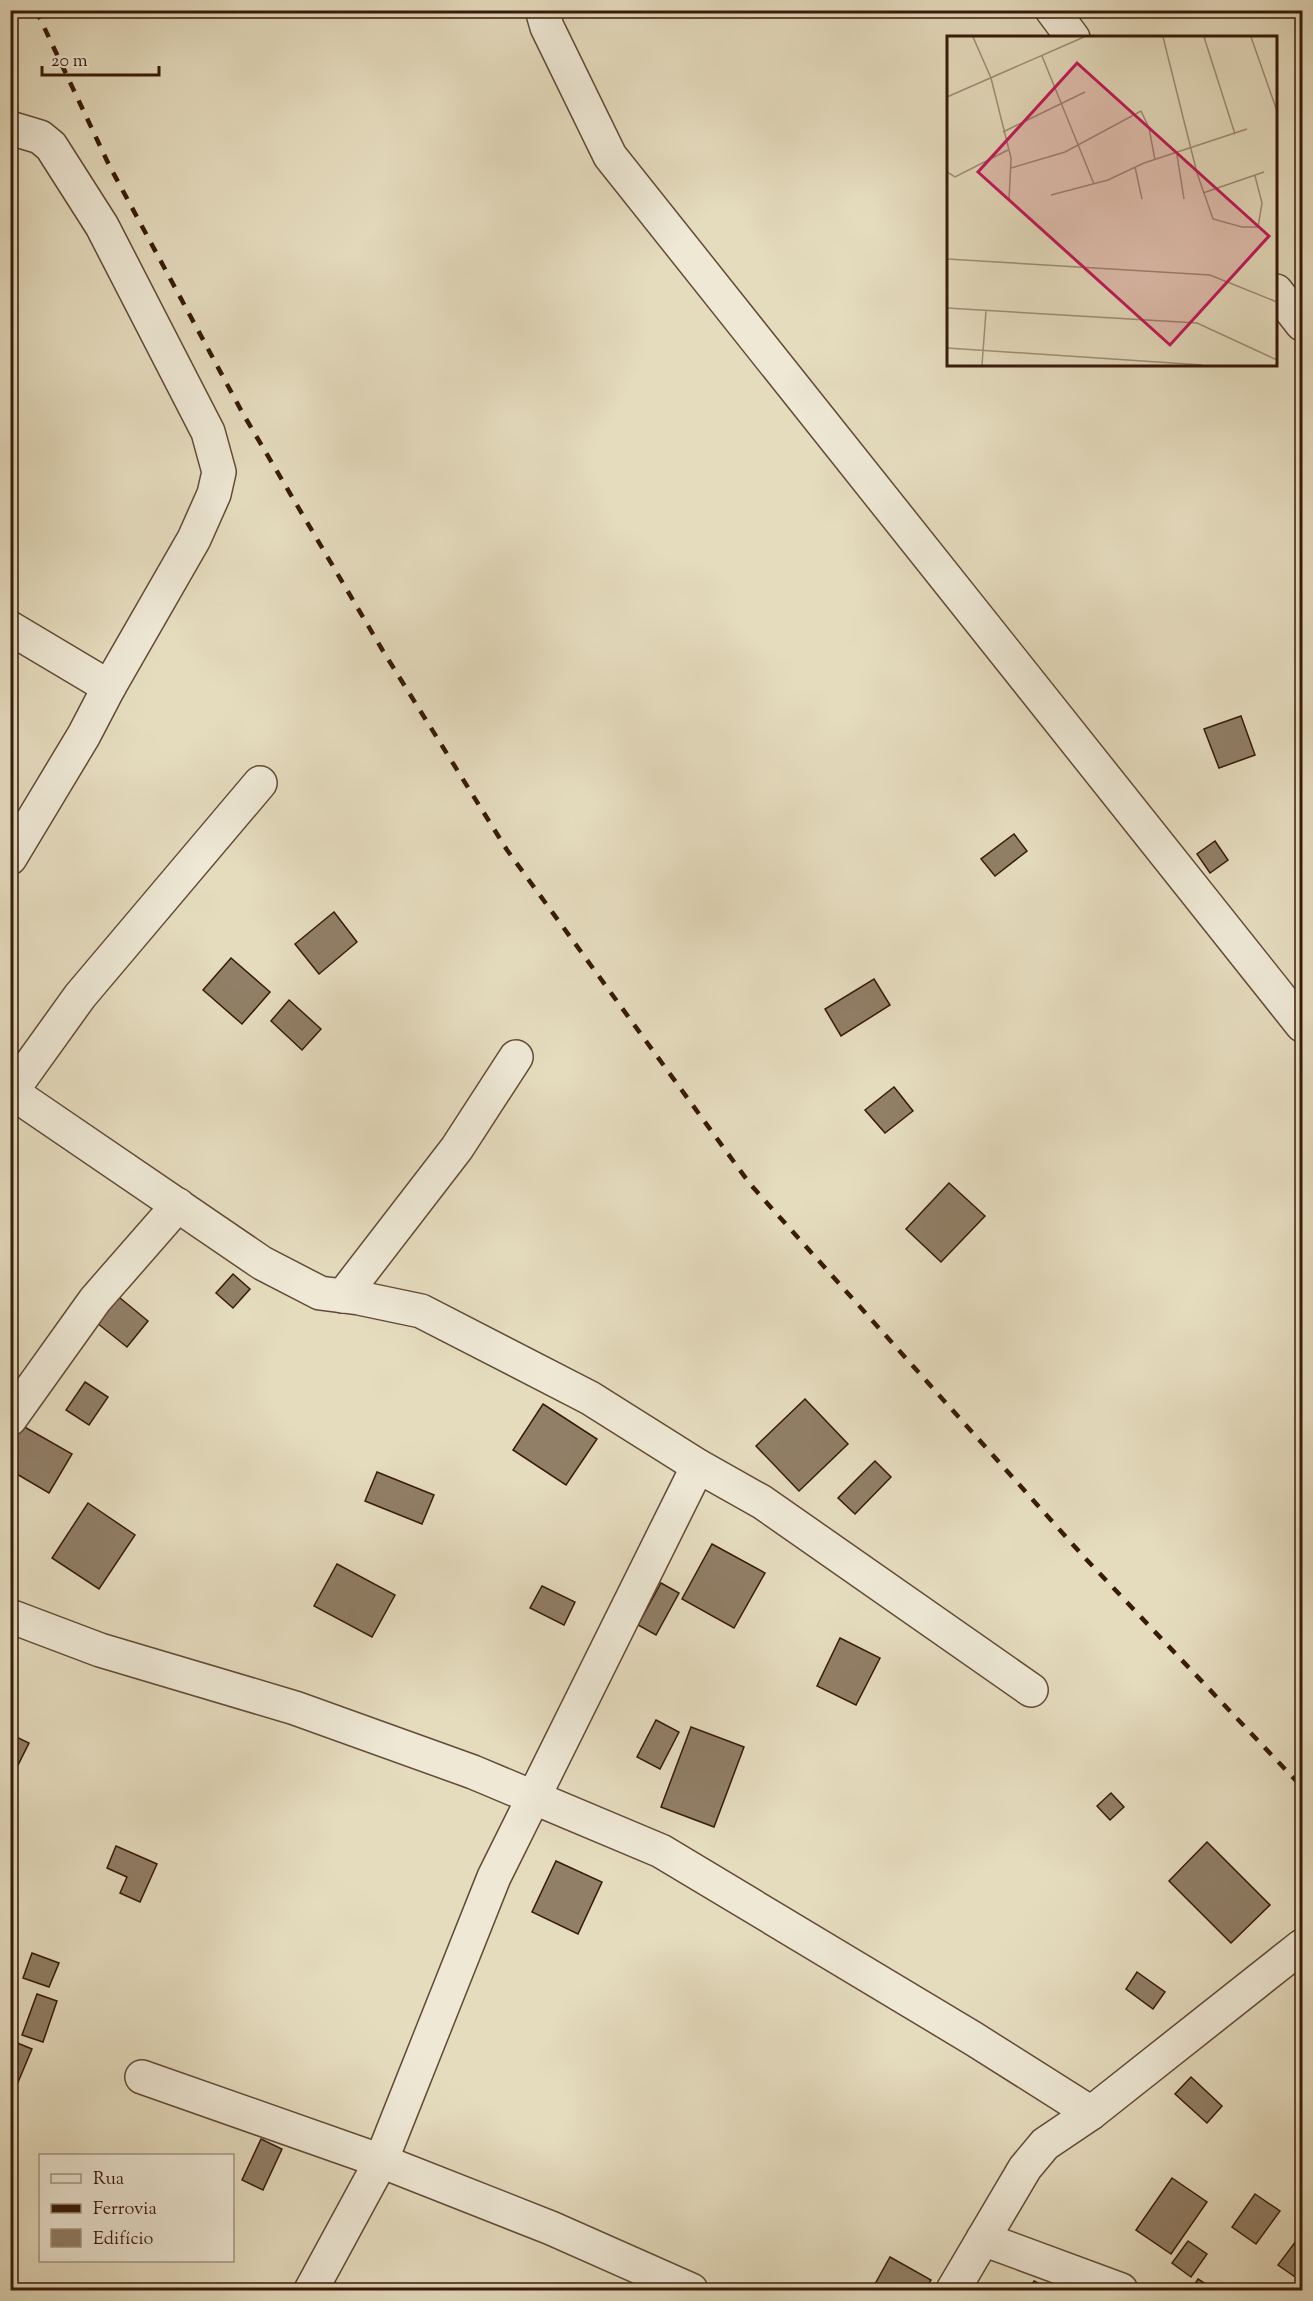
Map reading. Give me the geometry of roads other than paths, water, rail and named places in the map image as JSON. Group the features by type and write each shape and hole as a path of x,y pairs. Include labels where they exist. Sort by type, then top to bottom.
{"street":[{"path":"542,10 547,27 610,156 1302,1025"},
{"path":"1052,10 1072,36"},
{"path":"10,128 40,137 51,146 102,226 208,432 219,472 214,495 194,539 84,735 10,858"},
{"path":"1277,293 1302,324"},
{"path":"10,627 109,687"},
{"path":"260,783 80,996 11,1091 262,1263 320,1293 420,1311 590,1398 698,1466 762,1502 1031,1690"},
{"path":"343,1296 457,1148 516,1057"},
{"path":"10,1419 95,1300 178,1205"},
{"path":"311,2290 381,2161 494,1878 698,1466"},
{"path":"10,1616 100,1650 295,1708 473,1772 661,1851 964,2033 1091,2114"},
{"path":"953,2290 1024,2168 1046,2144 1091,2114 1302,1946"},
{"path":"142,2077 381,2161 551,2228 692,2290"},
{"path":"983,2239 1121,2290"}],"railway":[{"path":"36,10 109,165 242,412 383,651 507,850 750,1184 1084,1557 1302,1787"}]}
